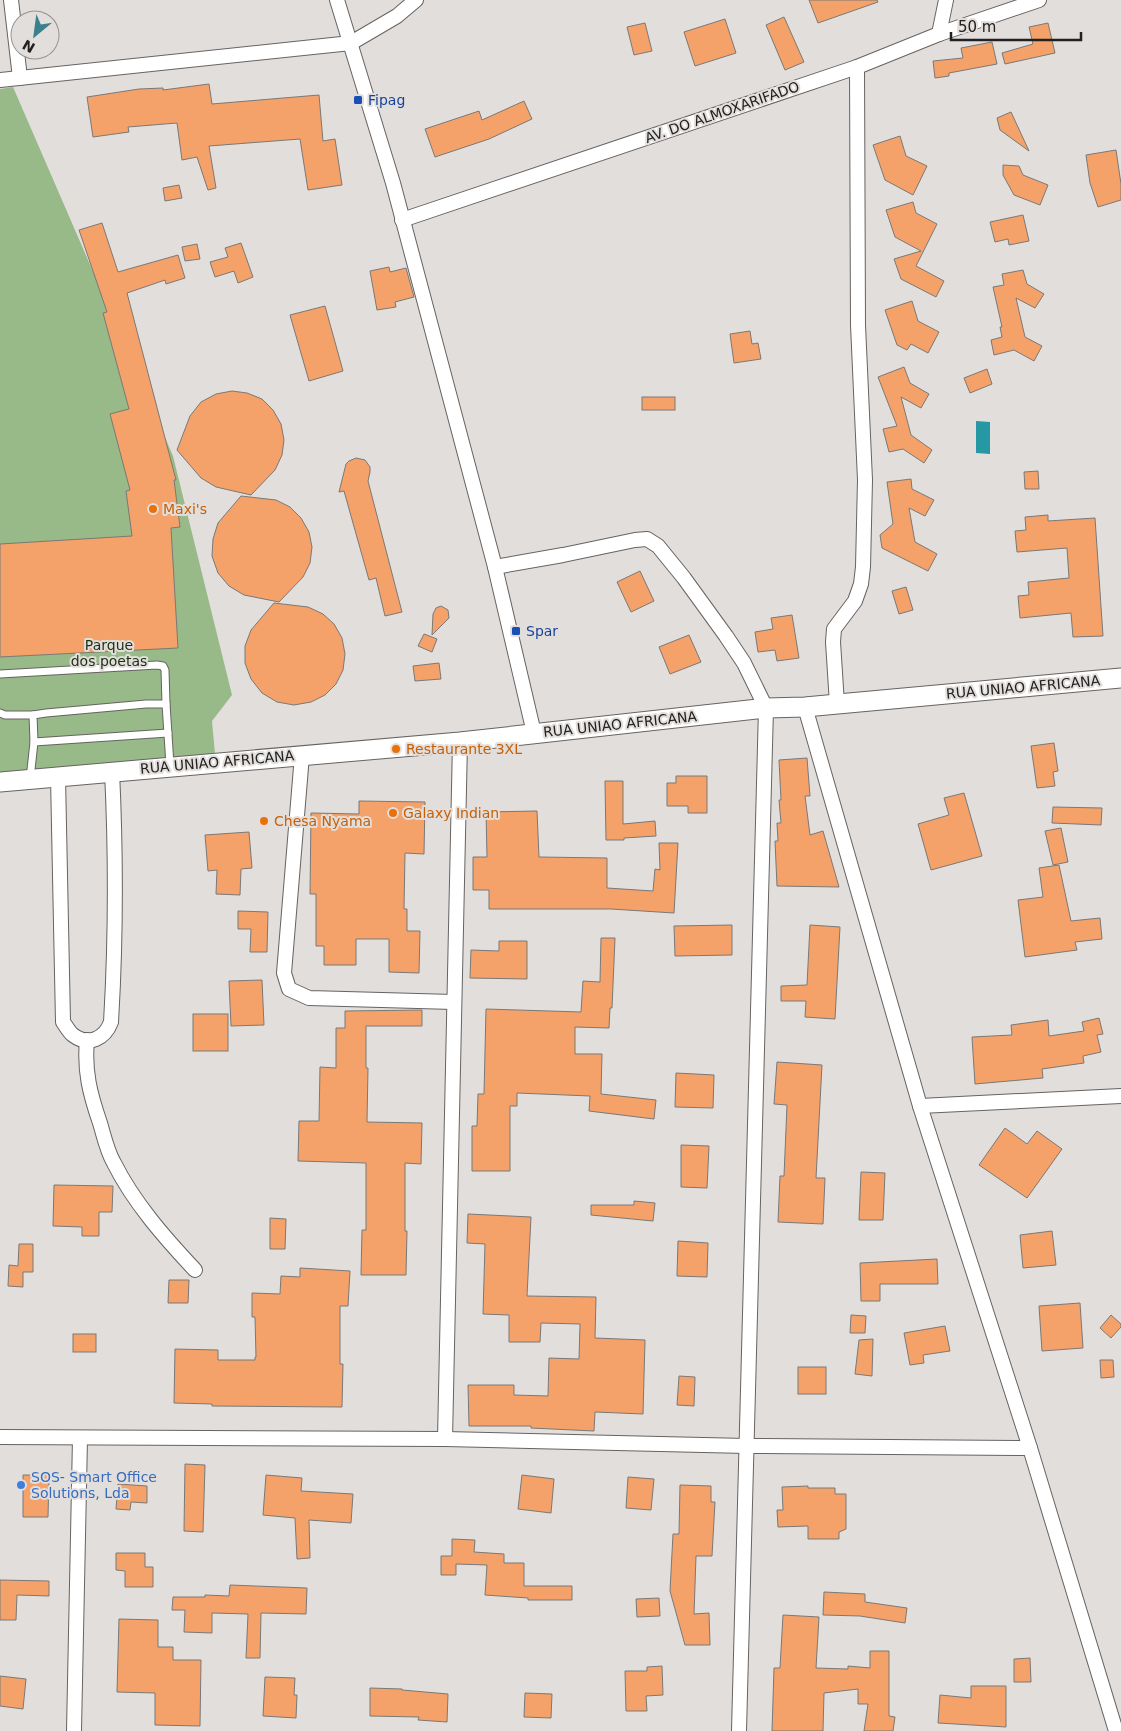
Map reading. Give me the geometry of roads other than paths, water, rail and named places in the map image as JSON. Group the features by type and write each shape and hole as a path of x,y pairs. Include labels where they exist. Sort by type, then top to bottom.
{"main road":[{"name":"RUA UNIAO AFRICANA","path":"0,782 460,742 534,732 766,708 805,707 1121,678"}],"street":[{"path":"11,0 20,78"},
{"path":"337,0 394,183 402,220 495,567 534,732"},
{"path":"0,80 351,43 397,16 416,0"},
{"path":"939,34 946,0"},
{"name":"AV. DO ALMOXARIFADO","path":"402,220 857,67 939,34 1039,0"},
{"path":"837,704 833,642 834,629 855,601 861,584 863,567 865,480 858,325 857,67"},
{"path":"495,567 635,540 648,540 658,546 726,636 744,663 766,708 739,1731"},
{"path":"805,707 920,1106 1030,1448 1116,1731"},
{"path":"445,1439 460,742"},
{"path":"302,755 284,973 289,989 309,998 454,1002"},
{"path":"58,777 63,1022 73,1035 88,1040 98,1039 107,1031 111,1022 115,951 115,834 112,771"},
{"path":"88,1040 86,1074 113,1162 126,1185 164,1236 195,1270"},
{"path":"920,1106 1121,1096"},
{"path":"0,1437 445,1439 747,1446 1030,1448"},
{"path":"74,1731 80,1438"}],"lane":[{"path":"0,674 162,666 165,670 170,766"},
{"path":"0,713 5,715 33,714 166,704"},
{"path":"30,779 34,742 33,714"},
{"path":"34,742 168,733"}],"water":[{"path":"976,421 990,422 990,454 976,453"}],"place":[{"name":"Fipag","path":"358,100"},
{"name":"Maxi's","path":"153,509"},
{"name":"Spar","path":"516,631"},
{"name":"Restaurante 3XL","path":"396,749"},
{"name":"Galaxy Indian","path":"393,813"},
{"name":"Chesa Nyama","path":"264,821"},
{"name":"SOS- Smart Office Solutions, Lda","path":"21,1485"}],"park label":[{"name":"Parque dos poetas","path":"109,654"}]}
